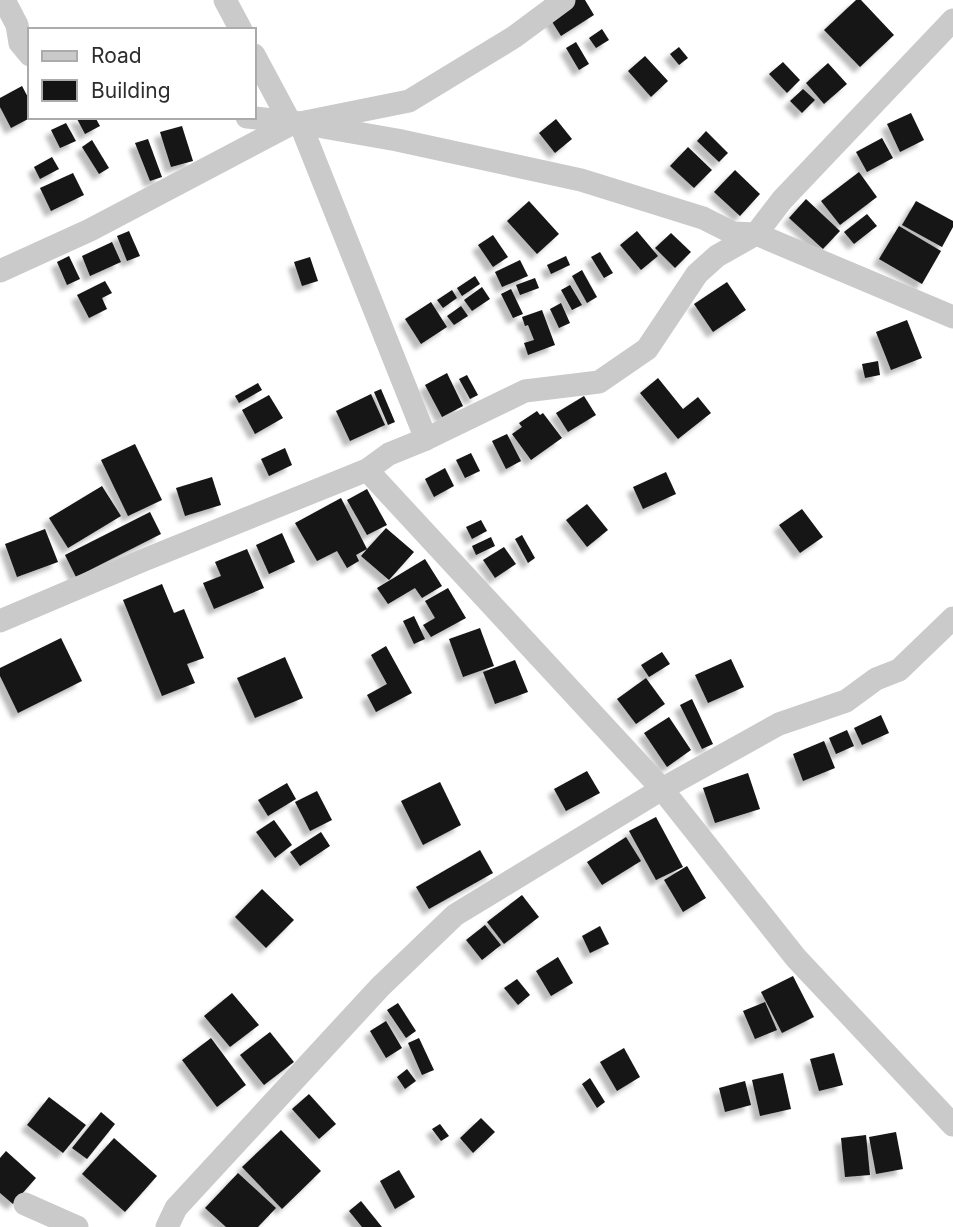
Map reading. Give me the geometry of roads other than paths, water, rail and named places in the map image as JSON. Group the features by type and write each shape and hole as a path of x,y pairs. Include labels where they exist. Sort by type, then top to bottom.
{"street":[{"path":"4,0 17,25 20,43 28,53"},
{"path":"225,0 239,28"},
{"path":"0,271 90,230 295,124 409,101 514,37 565,0"},
{"path":"0,621 367,470 389,454 525,391 599,382 647,349 697,274 717,256 756,234 782,200 953,20"},
{"path":"256,58 295,124 426,439"},
{"path":"256,118 397,140 581,180 703,218 733,233 756,234 950,322"},
{"path":"367,470 662,789 796,958 953,1125"},
{"path":"167,1227 176,1208 194,1188 380,987 455,915 662,789 779,724 846,701 876,679 899,670 953,618"},
{"path":"25,1203 77,1227"}]}
